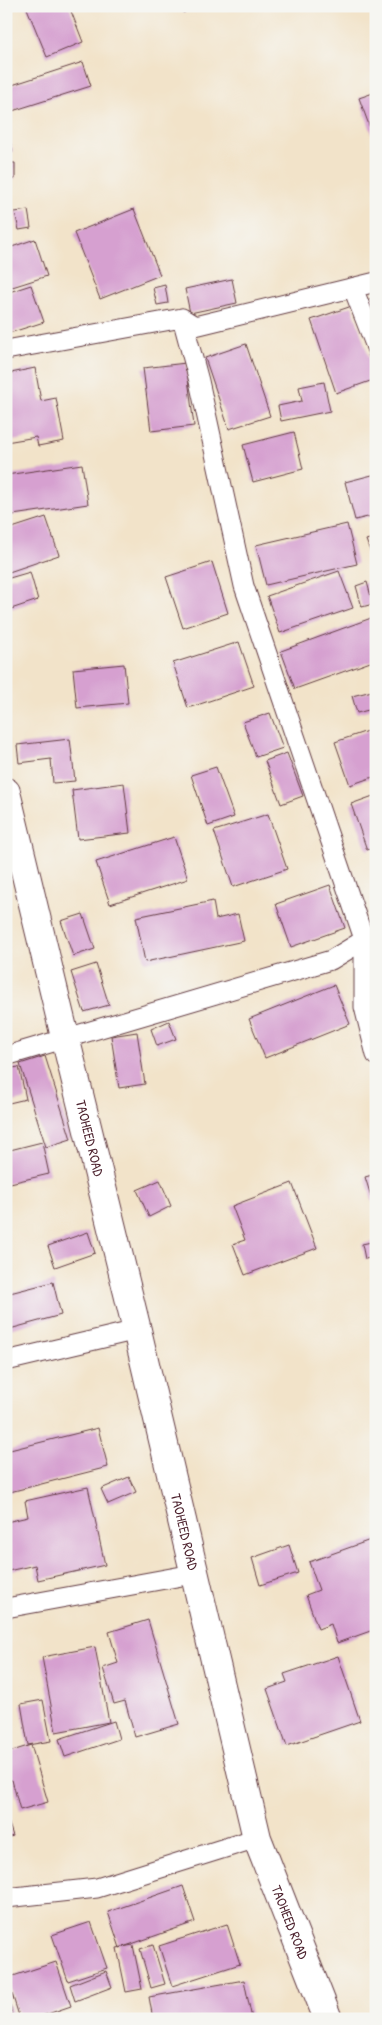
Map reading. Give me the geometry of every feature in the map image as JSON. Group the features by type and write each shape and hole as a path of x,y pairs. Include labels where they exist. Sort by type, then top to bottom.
{"main road":[{"name":"TAOHEED ROAD","path":"6,792 137,1330 193,1574 257,1838 328,2019"}],"street":[{"path":"6,350 182,318 195,326 376,282"},
{"path":"353,288 376,347"},
{"path":"182,318 199,381 244,586 370,936 370,1006 376,1055"},
{"path":"6,1056 65,1037 331,960 370,936"},
{"path":"6,1361 137,1330"},
{"path":"6,1608 193,1574"},
{"path":"6,1898 97,1888 257,1838"}],"building":[{"path":"26,6 69,6 83,42 47,57"},
{"path":"175,6 189,6 184,13"},
{"path":"83,62 91,86 6,113 6,87"},
{"path":"376,92 376,144 359,98"},
{"path":"6,130 13,151 6,153"},
{"path":"6,163 15,163 15,179 6,179"},
{"path":"134,209 160,275 100,299 74,233"},
{"path":"28,210 31,228 19,230 15,212"},
{"path":"35,239 47,276 6,289 6,249"},
{"path":"232,279 237,303 190,313 185,289"},
{"path":"31,285 44,322 6,334 6,293"},
{"path":"165,285 168,303 157,305 153,288"},
{"path":"376,296 376,321 367,300"},
{"path":"352,306 376,379 336,393 311,320"},
{"path":"246,344 270,416 229,429 205,358"},
{"path":"186,363 194,426 151,431 143,368"},
{"path":"35,368 41,401 56,398 64,441 38,446 36,437 6,442 6,374"},
{"path":"324,382 330,411 281,421 278,406 302,401 299,387"},
{"path":"294,432 303,469 253,482 243,445"},
{"path":"82,464 88,504 6,516 6,475"},
{"path":"376,474 376,515 355,520 345,482"},
{"path":"46,517 59,555 6,573 6,530"},
{"path":"347,524 357,564 266,585 256,545"},
{"path":"376,537 376,567 366,540"},
{"path":"212,562 228,613 183,628 166,577"},
{"path":"339,571 353,608 280,633 267,596"},
{"path":"30,572 38,600 11,609 6,594 6,579"},
{"path":"367,582 373,604 362,607 356,586"},
{"path":"374,617 376,623 376,660 295,689 281,651"},
{"path":"239,642 254,686 188,708 173,663"},
{"path":"124,664 128,703 77,708 73,669"},
{"path":"376,690 376,708 357,713 352,696"},
{"path":"270,713 283,748 256,757 243,722"},
{"path":"376,728 376,776 350,785 335,742"},
{"path":"70,739 75,781 53,783 51,759 19,763 17,745"},
{"path":"287,753 303,796 281,804 265,761"},
{"path":"216,767 234,817 208,826 191,775"},
{"path":"124,783 130,833 78,839 72,790"},
{"path":"376,795 376,847 367,850 351,804"},
{"path":"268,814 287,869 233,887 214,831"},
{"path":"174,837 188,879 110,904 96,862"},
{"path":"330,885 345,928 291,947 276,904"},
{"path":"213,901 216,919 238,914 244,941 145,962 136,917"},
{"path":"83,914 95,949 73,956 61,921"},
{"path":"96,964 109,1005 84,1012 71,972"},
{"path":"334,985 350,1024 265,1058 249,1019"},
{"path":"169,1021 176,1039 157,1046 151,1029"},
{"path":"137,1032 145,1084 119,1088 111,1036"},
{"path":"45,1056 71,1139 46,1147 20,1064"},
{"path":"19,1067 26,1099 9,1103 6,1090 6,1069"},
{"path":"42,1142 49,1174 6,1184 6,1151"},
{"path":"376,1174 376,1209 375,1209 365,1177"},
{"path":"160,1180 171,1206 149,1217 137,1190"},
{"path":"292,1183 317,1248 245,1275 233,1244 245,1240 232,1206"},
{"path":"88,1232 95,1253 55,1267 48,1246"},
{"path":"376,1241 376,1257 365,1259 362,1244"},
{"path":"53,1282 61,1315 6,1330 6,1294"},
{"path":"98,1428 108,1467 6,1493 6,1451"},
{"path":"129,1477 136,1492 108,1504 101,1489"},
{"path":"88,1487 105,1565 38,1580 35,1565 8,1571 6,1561 6,1522 28,1517 25,1501"},
{"path":"376,1538 376,1629 337,1643 331,1624 318,1629 306,1595 319,1590 309,1562"},
{"path":"289,1545 298,1573 260,1585 252,1558"},
{"path":"148,1620 179,1724 135,1737 125,1701 114,1704 103,1668 118,1663 109,1632"},
{"path":"95,1647 109,1722 56,1732 42,1657"},
{"path":"338,1656 360,1721 287,1746 267,1689 287,1682 284,1674"},
{"path":"43,1700 51,1741 28,1745 21,1704"},
{"path":"114,1721 119,1739 65,1757 59,1739"},
{"path":"31,1745 48,1802 20,1810 12,1780 6,1781 6,1753"},
{"path":"6,1815 13,1836 6,1838"},
{"path":"183,1886 195,1922 120,1948 108,1912"},
{"path":"91,1922 107,1968 68,1981 52,1935"},
{"path":"227,1924 240,1964 172,1986 159,1946"},
{"path":"133,1945 142,1989 126,1992 117,1948"},
{"path":"153,1945 165,1984 151,1988 140,1949"},
{"path":"56,1962 71,2006 33,2019 20,2019 7,1978"},
{"path":"106,1971 112,1987 75,2001 70,1985"},
{"path":"244,1980 252,2019 153,2019 149,1997"},
{"path":"10,2005 13,2019 6,2019 6,2006"}]}
